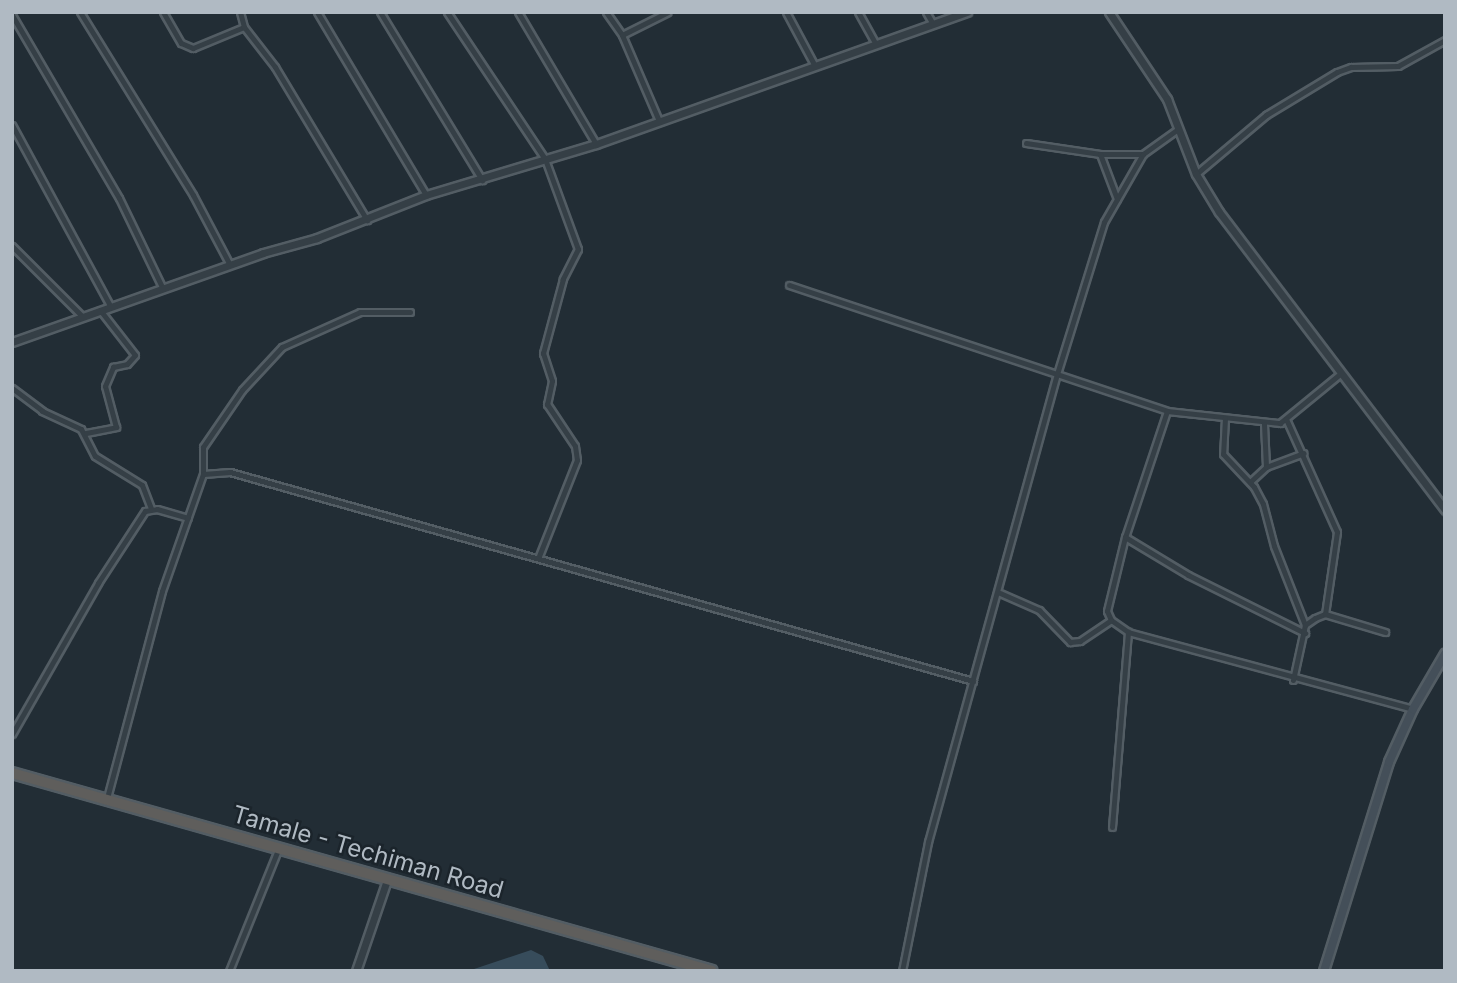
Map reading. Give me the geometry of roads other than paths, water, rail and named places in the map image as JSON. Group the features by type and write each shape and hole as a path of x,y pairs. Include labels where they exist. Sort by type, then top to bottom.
{"highway":[{"name":"Tamale - Techiman Road","path":"12,773 712,971"}],"main road":[{"path":"1324,971 1380,791 1413,709 1445,654"}],"street":[{"path":"80,12 192,195 230,265"},
{"path":"163,12 181,43 193,48 244,27"},
{"path":"240,12 244,27 275,66 367,220"},
{"path":"317,12 426,195"},
{"path":"389,12 382,14 482,180"},
{"path":"447,12 545,159 578,249 563,279 543,353 552,380 547,404 578,452 539,556"},
{"path":"518,12 596,144"},
{"path":"606,12 622,35 659,121"},
{"path":"622,35 668,12"},
{"path":"786,12 815,66"},
{"path":"858,12 876,44"},
{"path":"926,12 933,24"},
{"path":"12,342 367,220 426,195 596,144 967,12"},
{"path":"1109,12 1167,99 1196,173 1219,212 1445,510"},
{"path":"12,15 119,198 163,289"},
{"path":"1196,173 1266,115 1337,72 1398,66 1445,40"},
{"path":"12,125 111,307"},
{"path":"902,971 928,842 1000,593 1057,373 1104,222 1143,154 1178,129"},
{"path":"1026,143 1100,154 1143,154"},
{"path":"1100,154 1116,199"},
{"path":"12,246 83,317"},
{"path":"789,285 1167,411 1264,424 1286,419 1341,373"},
{"path":"12,388 42,411 86,433 116,427 105,386 113,367 127,365 135,355 100,310"},
{"path":"107,798 162,591 203,474 204,447 242,390 282,347 360,312 410,312"},
{"path":"1167,411 1125,537 1107,611 1111,620 1128,632 1293,680 1413,709"},
{"path":"1225,418 1223,454 1250,482 1263,505 1274,546 1305,625 1293,680"},
{"path":"1286,419 1304,453 1320,498 1338,532 1325,614"},
{"path":"1264,424 1266,467"},
{"path":"86,433 95,456 142,485 151,508"},
{"path":"1250,482 1266,467 1304,453"},
{"path":"203,474 230,472 539,556 974,681"},
{"path":"151,508 188,518"},
{"path":"12,734 98,583 151,508"},
{"path":"1125,537 1188,575 1304,633"},
{"path":"1000,593 1039,610 1070,642 1080,641 1111,620"},
{"path":"1305,625 1325,614 1385,632"},
{"path":"1112,827 1128,632"},
{"path":"229,971 279,847"},
{"path":"356,971 387,880"}],"water":[{"path":"531,950 543,956 550,971 468,971"}]}
